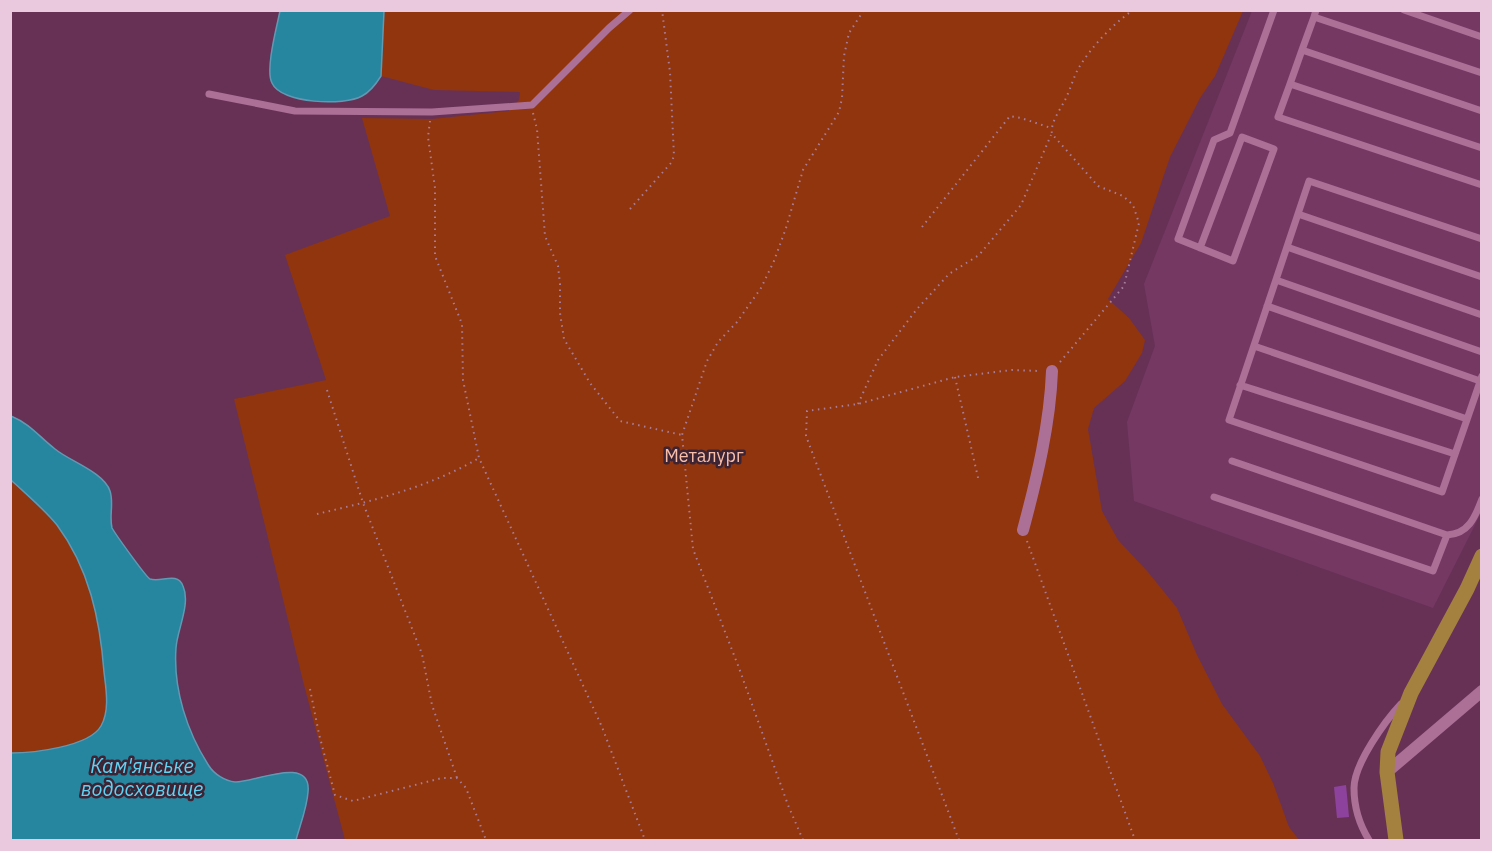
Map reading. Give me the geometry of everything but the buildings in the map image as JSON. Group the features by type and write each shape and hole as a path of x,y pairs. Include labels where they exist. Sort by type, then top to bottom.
{"main road":[{"path":"1396,840 1387,772 1388,752 1411,693 1467,589 1482,556"}],"street":[{"path":"1023,530 1035,485 1052,389 1052,371"},
{"path":"1387,772 1482,691"}],"lane":[{"path":"209,94 296,111 432,112 532,105 630,10"},
{"path":"1230,132 1274,149 1233,261 1178,239 1214,140 1230,132 1274,10"},
{"path":"1404,10 1482,37"},
{"path":"1482,73 1315,14 1278,117 1482,185"},
{"path":"1302,50 1482,111"},
{"path":"1290,84 1482,148"},
{"path":"1200,248 1242,137"},
{"path":"1267,306 1481,381 1442,492 1228,420 1309,181 1482,239"},
{"path":"1298,213 1482,277"},
{"path":"1287,247 1482,315"},
{"path":"1276,280 1482,352"},
{"path":"1254,346 1467,419"},
{"path":"1240,385 1455,454"},
{"path":"1232,461 1447,535 1457,535 1467,529 1482,499"},
{"path":"1214,497 1433,571 1447,535"},
{"path":"1369,840 1358,823 1354,786 1362,764 1384,723 1411,693"}],"path":[{"path":"630,210 671,164 674,156 670,72 662,10"},
{"path":"803,840 693,549 682,435 707,361 718,342 737,322 761,288 786,228 803,170 839,112 844,56 849,33 864,10"},
{"path":"959,840 806,436 807,411 858,404 955,377 1012,370 1052,371 1124,286 1139,223 1133,205 1123,196 1098,186 1052,134 1051,128 1078,70 1098,43 1133,10"},
{"path":"532,105 537,129 545,236 558,266 560,313 564,339 590,383 620,421 682,435"},
{"path":"432,112 428,136 435,189 435,256 462,324 462,380 479,458 602,727 645,840"},
{"path":"922,227 1010,117 1051,128"},
{"path":"858,404 878,360 917,309 949,274 979,255 1021,205 1052,134"},
{"path":"955,377 979,482"},
{"path":"327,390 363,503 422,654 432,705 457,778 466,788 486,840"},
{"path":"317,514 363,503 453,473 479,458"},
{"path":"1023,530 1048,604 1136,840"},
{"path":"310,688 335,795 353,801 442,778 457,778"}],"shaded area":[{"path":"1252,11 1481,11 1481,513 1433,608 1134,501 1127,422 1155,346 1144,284"}],"green space":[{"name":"Металург","path":"384,11 1243,11 1215,76 1200,98 1170,157 1141,243 1108,299 1129,318 1145,340 1142,353 1125,381 1094,408 1088,429 1102,511 1118,540 1177,608 1197,655 1222,704 1260,756 1273,783 1289,827 1299,840 345,840 304,685 234,399 326,380 285,255 390,216 362,118 432,119 509,111 519,100 520,92 434,90 381,76"},
{"path":"10,480 57,525 69,542 86,578 97,616 106,701 101,726 85,739 46,750 11,753"}],"water":[{"path":"280,11 384,11 381,76 375,85 362,96 354,99 328,102 300,99 278,90 272,83 270,68"},
{"name":"Кам'янське водосховище","path":"11,416 30,427 61,453 101,478 110,491 112,528 147,577 154,580 177,579 183,586 185,609 176,648 177,679 183,710 194,739 211,769 227,780 243,781 291,772 301,775 307,781 308,792 296,840 11,840 11,753 46,750 85,739 101,726 106,713 107,699 96,614 85,576 68,541 57,525 11,480"}]}
